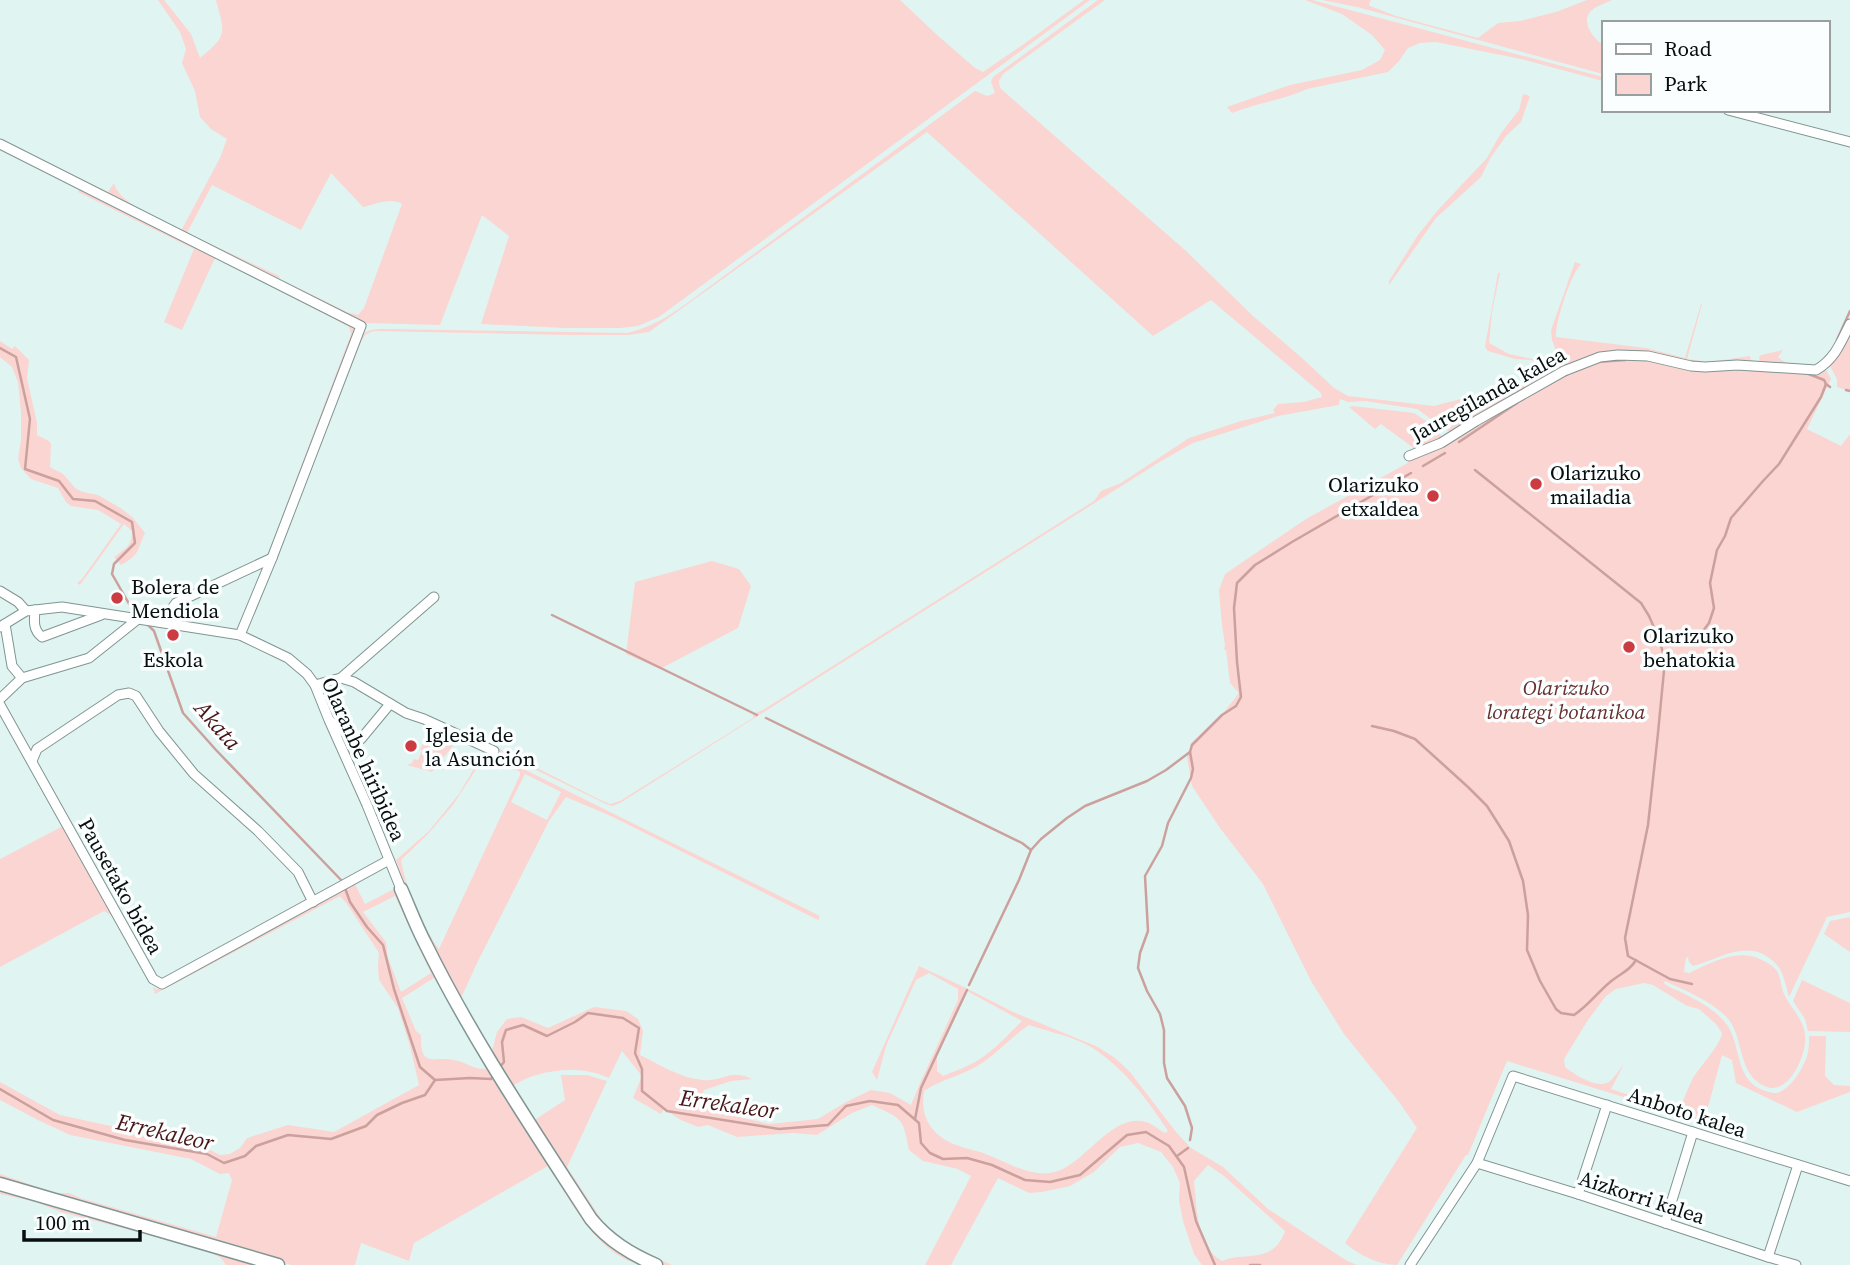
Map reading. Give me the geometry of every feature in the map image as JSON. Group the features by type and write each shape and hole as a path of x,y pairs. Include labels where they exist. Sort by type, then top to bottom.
{"street":[{"path":"1736,112 1850,142"},
{"path":"0,144 361,326 240,635"},
{"name":"Jauregilanda kalea","path":"1409,457 1441,443 1563,371 1600,357 1648,356 1691,366 1737,365 1816,370 1834,356 1850,324"},
{"path":"162,622 176,603 272,558"},
{"path":"0,591 31,611 33,623 42,637 103,614"},
{"path":"315,685 341,678 434,597"},
{"name":"Olaranbe hiribidea","path":"31,611 62,607 240,635 298,665 315,685 401,889"},
{"path":"22,678 12,666 3,625 31,611"},
{"path":"0,699 22,678 89,658 138,620"},
{"path":"341,678 354,682 390,704 494,751"},
{"path":"32,761 37,749 118,695 129,693 136,696 159,731 194,774 258,831 298,872 313,902"},
{"path":"329,720 354,739 361,738 390,704"},
{"name":"Pausetako bidea","path":"0,705 153,979 162,984 389,860"},
{"path":"401,889 434,962 493,1065 591,1219 612,1241 656,1265"},
{"name":"Anboto kalea","path":"1477,1163 1513,1076 1850,1181"},
{"path":"1578,1194 1607,1105"},
{"path":"1665,1223 1693,1132"},
{"path":"1410,1265 1477,1163"},
{"name":"Aizkorri kalea","path":"1477,1163 1796,1265"},
{"path":"1768,1257 1798,1165"},
{"path":"0,1184 278,1265"}],"green space":[{"path":"158,0 164,0 191,34 200,58 216,44 222,33 216,0 900,0 975,68 983,72 1084,0 1090,0 659,317 638,326 620,328 481,324 509,236 482,215 440,325 364,323 0,142 0,139 108,192 114,183 131,204 177,229 182,229 220,158 227,139 211,129 200,117 195,91 182,63 186,49 180,32","holes":["331,173 363,207 388,201 402,204 364,308 358,315 187,233 212,185 301,230"]},
{"name":"Olarizuko lorategi botanikoa","path":"1098,0 1105,0 1003,74 999,81 1000,88 1186,251 1253,316 1334,388 1348,396 1434,406 1505,390 1535,377 1539,370 1532,360 1515,359 1488,351 1485,347 1498,273 1489,343 1509,354 1537,360 1548,372 1559,369 1561,364 1551,330 1575,262 1581,264 1564,299 1556,337 1646,348 1685,358 1702,304 1687,359 1709,362 1750,356 1751,360 1760,362 1761,355 1783,350 1778,357 1783,361 1825,368 1831,379 1807,429 1841,446 1850,434 1850,912 1827,917 1789,997 1777,965 1757,952 1736,952 1693,966 1688,957 1686,958 1684,972 1689,973 1726,958 1745,955 1764,961 1777,971 1785,996 1805,1034 1804,1051 1800,1061 1783,1085 1775,1088 1757,1082 1746,1067 1734,1028 1716,1008 1665,981 1664,983 1704,1005 1723,1020 1733,1037 1745,1075 1760,1089 1776,1093 1787,1087 1804,1064 1809,1036 1826,1036 1825,1076 1834,1085 1850,1086 1850,1092 1797,1112 1736,1083 1732,1060 1722,1055 1704,1122 1507,1061 1468,1155 1397,1265 1370,1259 1345,1243 1417,1128 1344,1034 1311,981 1263,884 1192,786 1187,757 1191,743 1224,712 1239,693 1230,683 1224,650 1219,590 1225,574 1306,519 1406,464 1419,452 1381,424 1375,429 1349,407 1414,413 1432,425 1442,437 1453,432 1417,409 1340,399 1339,405 1278,416 1193,443 620,803 612,806 489,747 490,744 610,804 620,801 753,718 753,714 1094,501 1101,491 1121,483 1189,438 1275,413 1273,410 1278,404 1304,402 1322,397 1321,393 1211,300 1153,336 927,132 649,332 628,335 570,335 373,331 365,335 289,523 360,337 365,332 385,329 627,333 650,326 690,301 975,91 987,96 995,93 991,82 993,77","holes":["1644,983 1653,985 1687,1006 1699,1009 1722,1033 1718,1044 1692,1080 1679,1112 1611,1089 1624,1064 1611,1080 1604,1084 1586,1080 1565,1067 1564,1059 1606,996 1616,989"]},
{"path":"1305,0 1602,77 1602,81 1521,59 1436,42 1420,43 1408,48 1388,72 1307,89 1232,113 1227,107 1290,85 1362,70 1380,60 1385,50 1372,35 1342,14"},
{"path":"1322,0 1371,0 1370,6 1396,16 1478,38 1498,23 1520,21 1556,12 1587,0 1612,0 1593,9 1587,20 1592,35 1602,44 1602,74 1357,7"},
{"path":"1523,94 1530,96 1521,122 1506,136 1481,177 1436,218 1389,285 1418,235 1487,158 1501,133 1519,110"},
{"path":"80,187 355,326 356,330 284,520 281,519 351,334 349,327 217,258 182,330 164,322 194,249 78,192"},
{"path":"1850,330 1850,391 1837,387 1837,379 1830,366"},
{"path":"0,341 12,349 15,346 29,360 27,378 37,435 51,444 50,467 63,474 76,489 98,495 122,509 145,533 135,555 121,565 114,557 127,546 132,536 132,531 124,524 80,585 77,583 121,524 98,510 71,506 58,488 31,479 21,468 18,459 21,412 18,382 12,367 0,357"},
{"path":"712,561 739,569 751,586 738,628 660,669 626,654 635,582"},
{"path":"448,738 456,742 432,772 407,765 414,759 418,760 423,743 438,750"},
{"path":"485,750 820,916 818,920 613,817 566,797 549,821 461,998 492,1051 497,1032 507,1019 521,1017 548,1028 594,1007 626,1011 638,1019 643,1031 640,1055 695,1079 710,1080 738,1075 752,1079 731,1081 704,1090 701,1098 706,1106 735,1116 769,1124 818,1119 871,1090 890,1093 911,1105 958,1000 958,989 929,973 916,980 886,1046 877,1080 872,1072 919,966 1013,1012 1098,1047 1115,1058 1130,1072 1191,1148 1223,1167 1268,1209 1357,1265 1202,1265 1194,1254 1183,1221 1179,1200 1180,1183 1173,1167 1161,1152 1138,1143 1120,1147 1094,1172 1070,1186 1029,1193 998,1178 951,1265 925,1265 971,1176 958,1169 923,1161 909,1150 900,1120 872,1105 852,1113 817,1135 793,1133 737,1137 708,1125 698,1127 664,1109 661,1114 633,1098 642,1076 622,1051 609,1078 585,1071 559,1070 533,1076 511,1087 455,996 404,888 396,860 429,831 459,794","holes":["487,756 520,772 520,775 439,949 416,906 401,860 453,805","525,774 561,792 547,820 511,802","967,991 1022,1021 986,1055 962,1069 943,1076 937,1071 937,1056","1029,1025 1091,1047 1114,1064 1134,1085 1168,1131 1165,1133 1146,1122 1122,1124 1066,1167 1046,1173 1020,1169 944,1139 931,1127 927,1119 924,1111 924,1091 978,1066","1208,1165 1285,1231 1280,1242 1266,1253 1222,1261 1213,1255 1207,1246 1197,1214 1194,1181"]},
{"path":"63,826 114,917 104,911 0,967 0,859"},
{"path":"355,884 365,904 398,887 437,976 402,998 416,1031 421,1035 425,1057 454,1060 482,1069 489,1066 453,1012 456,1010 585,1216 650,1265 633,1262 603,1243 578,1213 548,1166 414,1243 409,1261 361,1243 355,1265 291,1265 0,1179 0,1174 55,1193 69,1193 216,1237 232,1180 229,1173 220,1174 191,1159 70,1135 0,1100 0,1082 60,1115 170,1139 220,1155 230,1154 240,1148 247,1138 288,1125 334,1132 419,1085 398,1008 379,980 379,953 340,896 155,994 153,987 160,989","holes":["395,896 431,973 401,992 388,958 386,942 363,912"]},
{"path":"1850,917 1850,952 1824,934 1830,921"},
{"path":"1802,980 1850,1003 1850,1032 1808,1031 1805,1019 1793,1001"},
{"path":"561,1075 587,1075 607,1081 567,1167 609,1231 624,1243 672,1265 665,1265 626,1247 610,1235 586,1207 533,1121 565,1100"},
{"path":"0,1186 267,1265 226,1265 221,1258 207,1250 0,1194"}],"waterway":[{"path":"1837,340 1850,311"},
{"name":"Akata","path":"0,348 16,357 30,419 25,469 59,481 73,499 95,501 132,522 135,543 114,564 112,574 132,609 140,617"},
{"path":"1597,362 1625,360"},
{"path":"1806,373 1824,380 1826,384"},
{"path":"1525,398 1568,374"},
{"path":"1475,470 1641,603 1659,639 1669,633 1703,631 1714,608 1710,583 1717,550 1731,518 1779,464 1821,397 1826,384 1830,387"},
{"path":"1846,390 1850,391"},
{"path":"1459,442 1517,403"},
{"path":"1423,466 1445,453"},
{"path":"1190,1140 1192,1128 1185,1106 1167,1078 1164,1030 1160,1014 1138,968 1148,931 1145,876 1162,846 1168,823 1191,778 1192,745 1222,715 1236,706 1241,697 1234,608 1237,583 1255,565 1411,473"},
{"path":"552,615 757,715"},
{"name":"Akata","path":"147,624 154,631 183,713 343,882"},
{"path":"1659,639 1665,660 1648,825 1625,938 1628,956 1670,979 1692,984"},
{"path":"766,718 1022,843 1031,850"},
{"path":"1372,726 1415,739 1487,806 1509,841 1523,881 1528,915 1527,950 1556,1009 1561,1013 1574,1015 1636,960"},
{"path":"969,985 1031,850 1041,839 1085,806 1147,781 1190,752"},
{"name":"Akata","path":"345,888 350,902 383,945 394,989 420,1067 435,1080"},
{"path":"915,1119 921,1088 967,990"},
{"name":"Errekaleor","path":"499,1068 504,1062 502,1042 506,1030 523,1025 547,1036 588,1013 623,1018 639,1028 635,1053 642,1069 642,1091 667,1111 779,1129 828,1125 846,1106 870,1101 898,1105 919,1123 921,1143 930,1153 943,1159 967,1158 992,1165 1025,1180 1050,1182 1080,1175 1127,1135 1146,1132 1169,1146 1184,1167 1196,1221 1215,1265"},
{"name":"Errekaleor","path":"0,1089 53,1120 125,1140 207,1154 224,1163 245,1156 256,1146 288,1135 331,1139 366,1126 377,1115 425,1095 435,1080 491,1079 494,1076"},
{"path":"1177,1156 1188,1148"},
{"name":"Errekaleor","path":"1250,1265 1260,1265"}],"place":[{"name":"Olarizuko mailadia","path":"1536,484"},
{"name":"Olarizuko etxaldea","path":"1433,496"},
{"name":"Bolera de Mendiola","path":"117,598"},
{"name":"Eskola","path":"173,635"},
{"name":"Olarizuko behatokia","path":"1629,647"},
{"name":"Iglesia de la Asunción","path":"411,746"}]}
